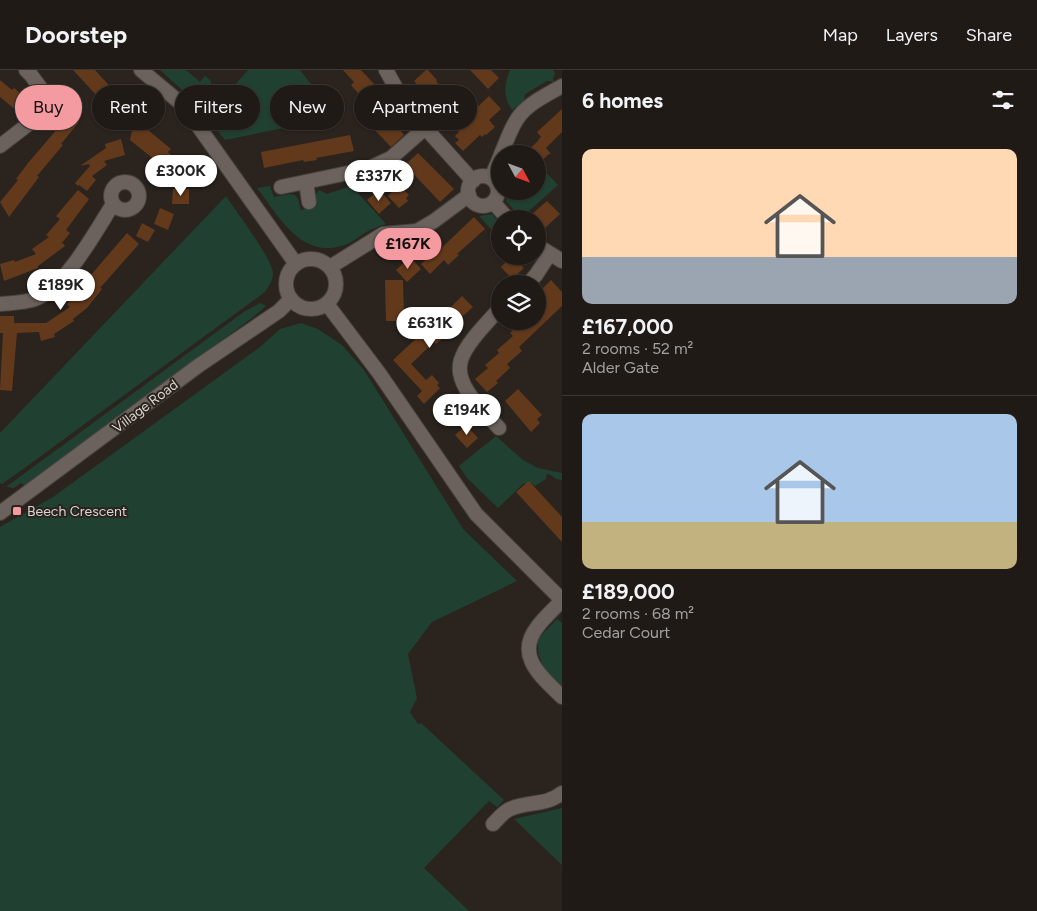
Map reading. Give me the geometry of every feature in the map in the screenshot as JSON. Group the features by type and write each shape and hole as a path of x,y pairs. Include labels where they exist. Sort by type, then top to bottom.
{"street":[{"path":"0,146 31,122 40,107 42,90 26,70"},
{"path":"142,70 184,106 296,264"},
{"path":"386,70 394,85"},
{"path":"505,145 520,115 544,96 562,86"},
{"path":"281,187 367,169 391,158 423,130"},
{"path":"427,130 473,181"},
{"path":"491,178 481,176 473,181 469,187 469,195 479,205 484,206 493,202 500,210"},
{"path":"306,182 309,202"},
{"path":"330,267 382,234 417,231 434,222 469,195"},
{"path":"0,304 35,299 53,288 77,261 113,204"},
{"path":"546,253 562,261"},
{"path":"536,275 549,255"},
{"path":"310,259 324,262 330,267 334,274 336,290 333,298 327,304 312,310 297,305 291,299 287,293 286,279 296,264 310,259"},
{"name":"Village Road","path":"2,508 198,366 279,311 291,299"},
{"path":"327,304 379,373 476,514 562,600 537,627 530,641 529,656 535,671 562,697"},
{"path":"491,319 466,350 460,361 460,375 465,388 498,428"},
{"path":"464,416 477,404"},
{"path":"492,824 512,808 554,800 562,793"}],"green space":[{"path":"160,70 186,70 200,82 205,76 211,81 211,85 177,85"},
{"path":"248,70 300,70 312,85 270,85 270,130 274,130 225,140 217,130 260,130 260,85 235,85"},
{"path":"510,70 553,70 555,74 554,82 547,81 525,94 524,101 512,110 507,101 505,90"},
{"path":"546,172 558,185 546,196"},
{"path":"354,185 355,190 386,224 368,231 345,245 326,248 314,246 292,232 257,188 270,186 274,197 295,195 301,210 311,207 319,190 327,194"},
{"path":"226,196 261,247 272,267 272,279 265,292 26,467 2,484 0,483 0,433"},
{"path":"541,200 530,210 514,210 506,201"},
{"path":"491,214 491,229 479,216"},
{"path":"260,303 266,306 252,318 25,486 21,483 14,488 6,487 245,311"},
{"path":"301,323 318,329 342,345 364,370 463,529 517,581 432,622 408,654 417,698 410,712 418,724 421,723 504,800 497,807 489,801 424,868 469,911 0,911 0,527 53,497 260,347 280,329"},
{"path":"496,436 523,460 538,468 562,473 562,480 556,479 549,474 546,475 546,479 535,486 531,483 527,486 524,483 498,508 467,478 459,466"},
{"path":"557,619 562,623 562,686 543,666 538,647 538,639"},
{"path":"562,808 562,865 514,819"}],"building":[{"path":"73,70 95,70 109,85 92,85 92,91"},
{"path":"343,70 361,70 375,85 354,85 354,88 351,85 354,82"},
{"path":"428,70 440,85 418,85 414,81"},
{"path":"470,70 491,70 499,78 488,89"},
{"path":"0,80 12,90 15,89 15,110 0,97"},
{"path":"489,96 501,109 489,120 495,127 486,135 482,137 480,135 463,151 455,143 459,140 455,136 459,132 457,130 477,130 477,107"},
{"path":"562,109 562,132 546,148 546,145 534,145 541,137 537,132"},
{"path":"56,130 72,130 61,144 63,145 37,176 39,177 9,217 0,202 18,180 16,179"},
{"path":"132,130 148,130 171,149 168,152 188,173 176,183 164,170 166,169 130,140"},
{"path":"375,130 400,130 404,135 391,147"},
{"path":"350,135 354,151 316,158 317,160 304,162 303,160 264,168 261,152"},
{"path":"121,139 125,155 104,161 107,165 92,176 96,180 87,191 78,186 75,183 90,166 89,164 80,166 106,148 105,144"},
{"path":"546,148 551,154 546,157"},
{"path":"418,153 454,189 440,202 405,165"},
{"path":"399,185 409,195 406,198 408,201 399,208 388,196"},
{"path":"173,189 189,189 189,204 172,204"},
{"path":"78,190 89,199 66,230 70,233 61,244 63,243 65,246 38,266 38,268 4,281 0,264 14,260 15,262 36,254 32,249 49,237 46,235 60,219 56,216"},
{"path":"379,190 391,203 379,214 367,200"},
{"path":"547,201 560,214 546,227 546,210 537,210"},
{"path":"160,208 174,214 168,230 154,224"},
{"path":"474,217 485,229 457,254 459,255 448,265 444,260 430,274 421,264 432,254 433,256"},
{"path":"142,223 155,230 148,242 136,236"},
{"path":"127,233 139,244 100,288 102,289 87,308 73,319 74,321 54,334 55,337 41,341 39,332 17,333 12,391 0,390 3,333 0,333 0,316 14,316 14,323 46,323 70,307 67,304 93,277 91,275"},
{"path":"410,257 421,269 407,282 396,270"},
{"path":"503,265 521,265 524,268 516,275 508,275 501,267"},
{"path":"385,280 403,280 404,315 397,316 397,321 386,321"},
{"path":"551,280 562,292 562,306 546,321 546,285"},
{"path":"462,296 473,307 446,331 448,334 436,344 434,342 411,364 426,380 432,375 439,383 437,385 440,388 424,404 417,396 422,391 393,360 422,333 424,336"},
{"path":"513,330 537,330 519,347 522,351 507,364 510,368 496,381 498,383 487,392 475,379 488,368 485,365 499,353 497,350 513,336 510,333"},
{"path":"518,389 542,415 537,419 540,423 531,432 505,401"},
{"path":"466,425 478,438 467,448 455,435"},
{"path":"529,481 562,517 562,542 516,492"}],"place":[{"name":"Beech Crescent","path":"17,511"}]}
